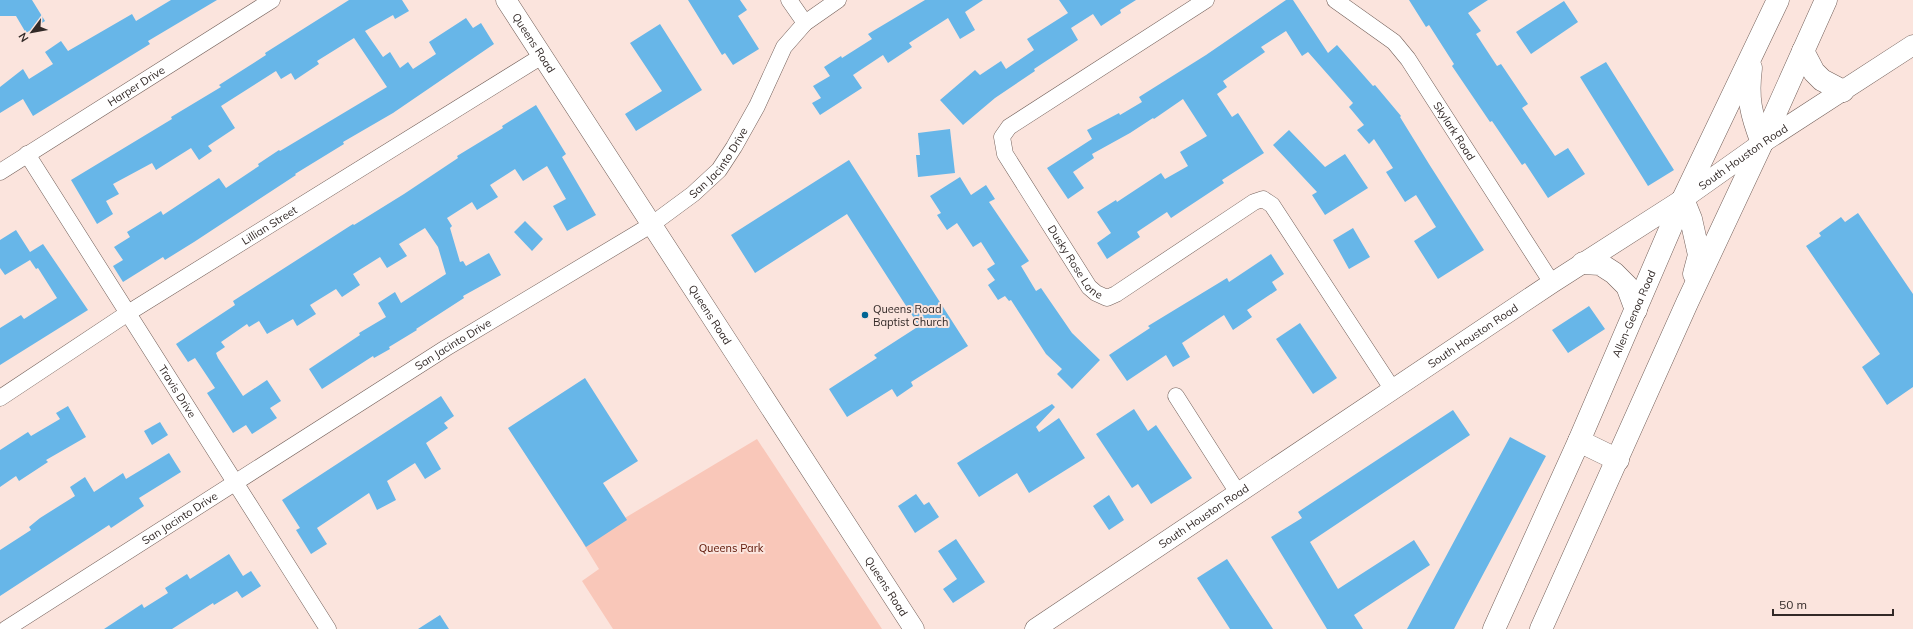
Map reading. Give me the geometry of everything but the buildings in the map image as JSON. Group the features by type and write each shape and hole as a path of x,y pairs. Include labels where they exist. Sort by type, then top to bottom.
{"main road":[{"name":"Allen-Genoa Road","path":"1494,629 1580,441 1683,199 1778,0"},
{"path":"1541,629 1687,303 1762,143 1826,0"},
{"path":"1754,51 1749,85 1749,104 1762,143"},
{"path":"1803,51 1814,72 1822,80 1843,91"},
{"path":"1683,199 1691,219 1700,255 1687,303"},
{"path":"1583,263 1600,264 1614,273 1627,286 1636,310"},
{"path":"1580,441 1618,460"}],"street":[{"name":"Harper Drive","path":"0,172 272,0"},
{"name":"Queens Road","path":"506,0 914,629"},
{"path":"789,0 805,23"},
{"name":"San Jacinto Drive","path":"6,629 446,348 651,225 693,194 718,170 734,147 757,106 784,47 805,23 838,0"},
{"name":"Dusky Rose Lane","path":"1206,0 1009,127 1002,137 1005,154 1090,287 1096,293 1107,298 1116,294 1254,202 1263,199 1272,205 1393,390"},
{"name":"Skylark Road","path":"1335,0 1394,42 1408,59 1552,283"},
{"name":"South Houston Road","path":"1035,629 1552,283 1683,199 1762,143 1913,45"},
{"name":"Lillian Street","path":"0,398 128,313 542,56"},
{"name":"Travis Drive","path":"27,154 328,629"},
{"path":"1176,396 1238,493"}],"green space":[{"name":"Queens Park","path":"757,439 882,629 613,629 582,581 599,569 583,543"}],"place":[{"name":"Queens Road Baptist Church","path":"865,315"}]}
